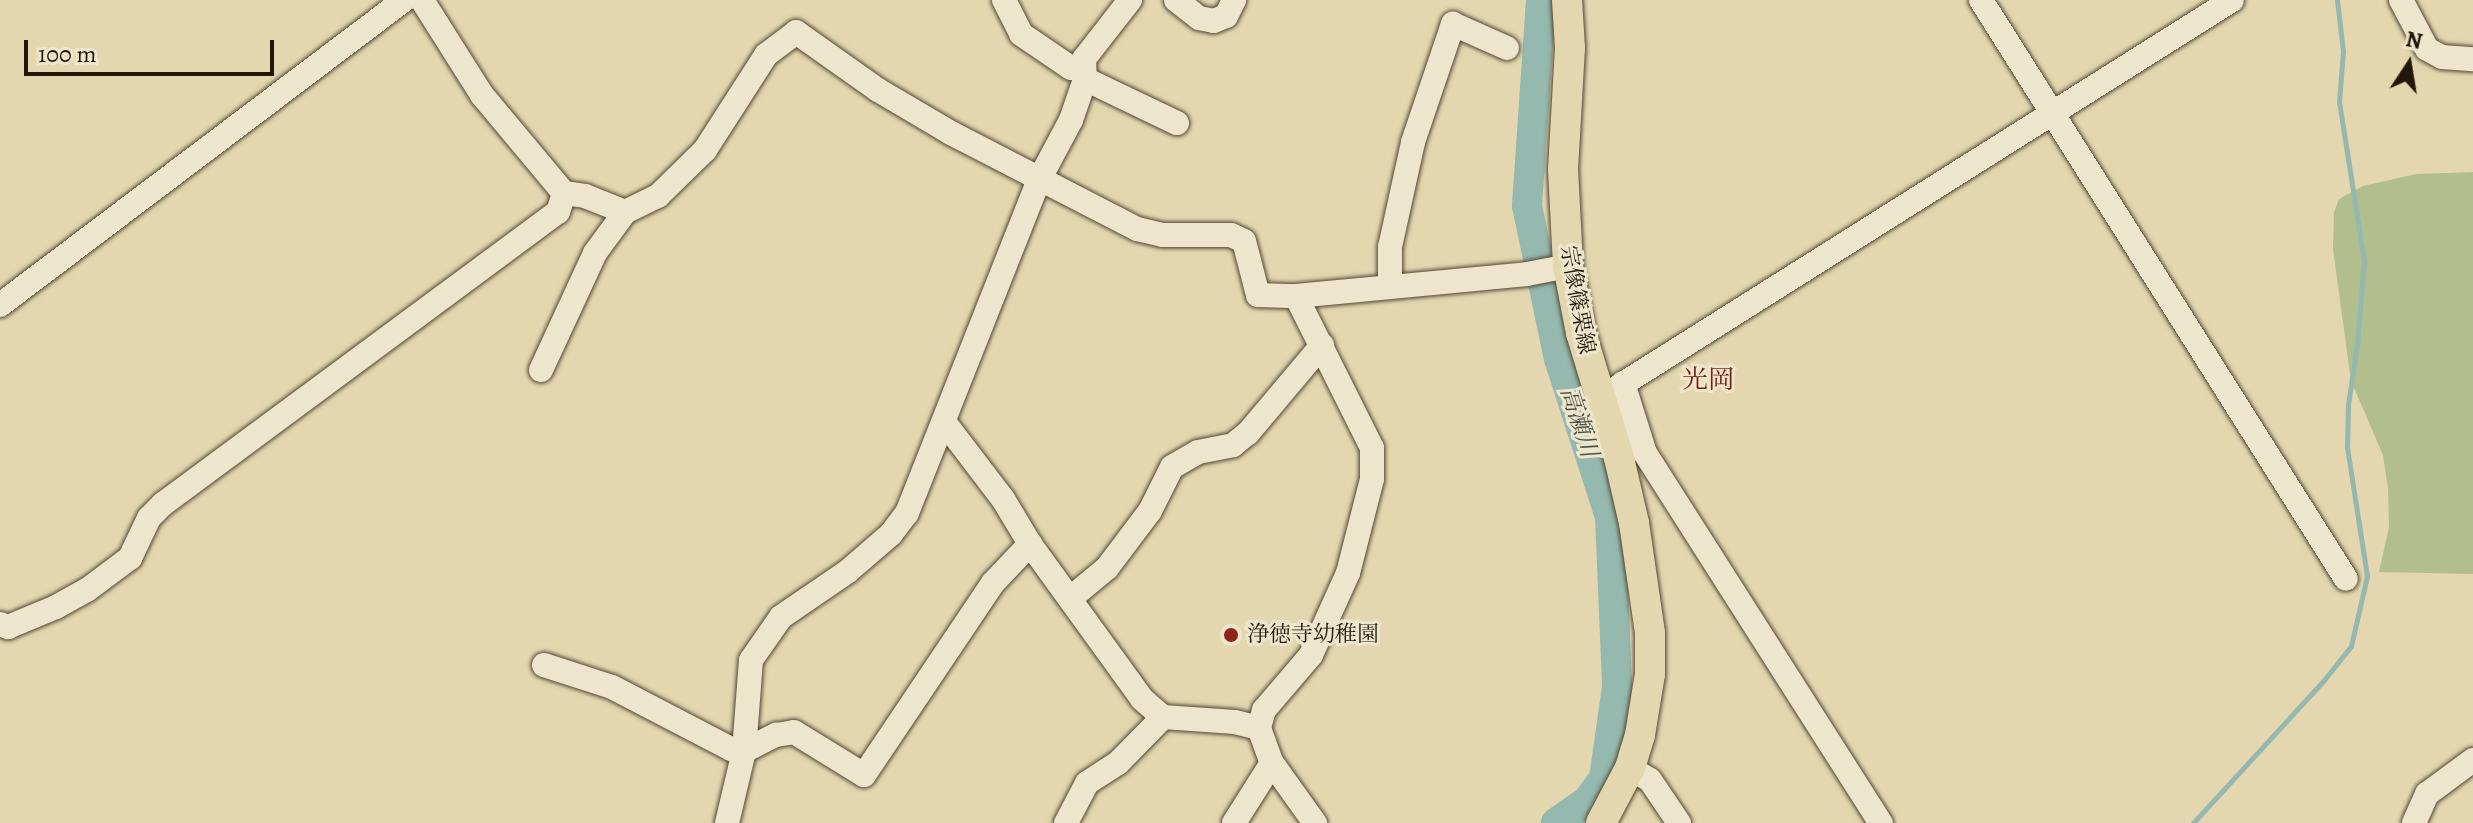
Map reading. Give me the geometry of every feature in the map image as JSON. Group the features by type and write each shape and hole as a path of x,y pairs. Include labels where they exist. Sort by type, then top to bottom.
{"main road":[{"name":"宗像篠栗線","path":"1567,0 1570,48 1563,169 1568,266 1581,333 1611,391 1619,458 1634,523 1650,633 1648,698 1630,768 1601,823"}],"street":[{"path":"0,305 404,0"},
{"path":"422,0 482,95 564,193 585,196 625,212"},
{"path":"1004,0 1021,34 1071,68 1177,123"},
{"path":"727,823 744,751 751,660 781,617 847,572 891,534 907,513 1039,180 1071,120 1085,74 1084,59 1130,0"},
{"path":"1176,0 1199,18 1214,21 1226,16 1234,0"},
{"path":"1981,0 2346,579"},
{"path":"1881,823 1645,453 1611,391 2232,0"},
{"path":"2401,0 2427,49 2442,57 2473,59"},
{"path":"1390,285 1390,247 1413,142 1453,24 1507,48"},
{"path":"541,370 595,253 625,212 658,196 705,150 766,55 796,32 878,90 1039,180 1137,229 1163,235 1231,235 1244,241 1258,295 1296,296 1527,274 1568,266"},
{"path":"0,624 8,627 56,607 87,590 130,558 149,518 163,504 558,212 564,193"},
{"path":"1296,296 1372,448 1372,479 1352,562 1331,615 1311,655 1264,710 1259,728 1272,763 1315,823"},
{"path":"1072,597 1115,558 1150,511 1172,467 1198,452 1233,445 1248,433 1322,345"},
{"path":"945,423 1003,499 1030,544 1072,597 1142,699 1163,717 1235,722 1259,728"},
{"path":"544,665 578,679 612,687 731,749 744,751 776,735 794,732 864,775 993,583 1030,544"},
{"path":"1066,823 1087,783 1118,763 1163,717"},
{"path":"2414,823 2427,794 2473,760"},
{"path":"1234,823 1272,763"},
{"path":"1630,768 1650,780 1679,823"}],"green space":[{"path":"2473,172 2473,574 2379,572 2389,527 2388,489 2383,455 2351,381 2333,249 2334,212 2339,199 2363,186 2416,174"}],"waterway":[{"name":"高瀬川","path":"1541,0 1527,206 1559,359 1610,517 1617,687 1604,778 1587,801 1556,823"},
{"path":"2193,823 2324,680 2351,646 2367,576 2347,447 2348,405 2364,261 2339,102 2343,51 2337,0"}],"place":[{"name":"浄徳寺幼稚園","path":"1231,635"}],"district":[{"name":"光岡","path":"1708,380"}]}
